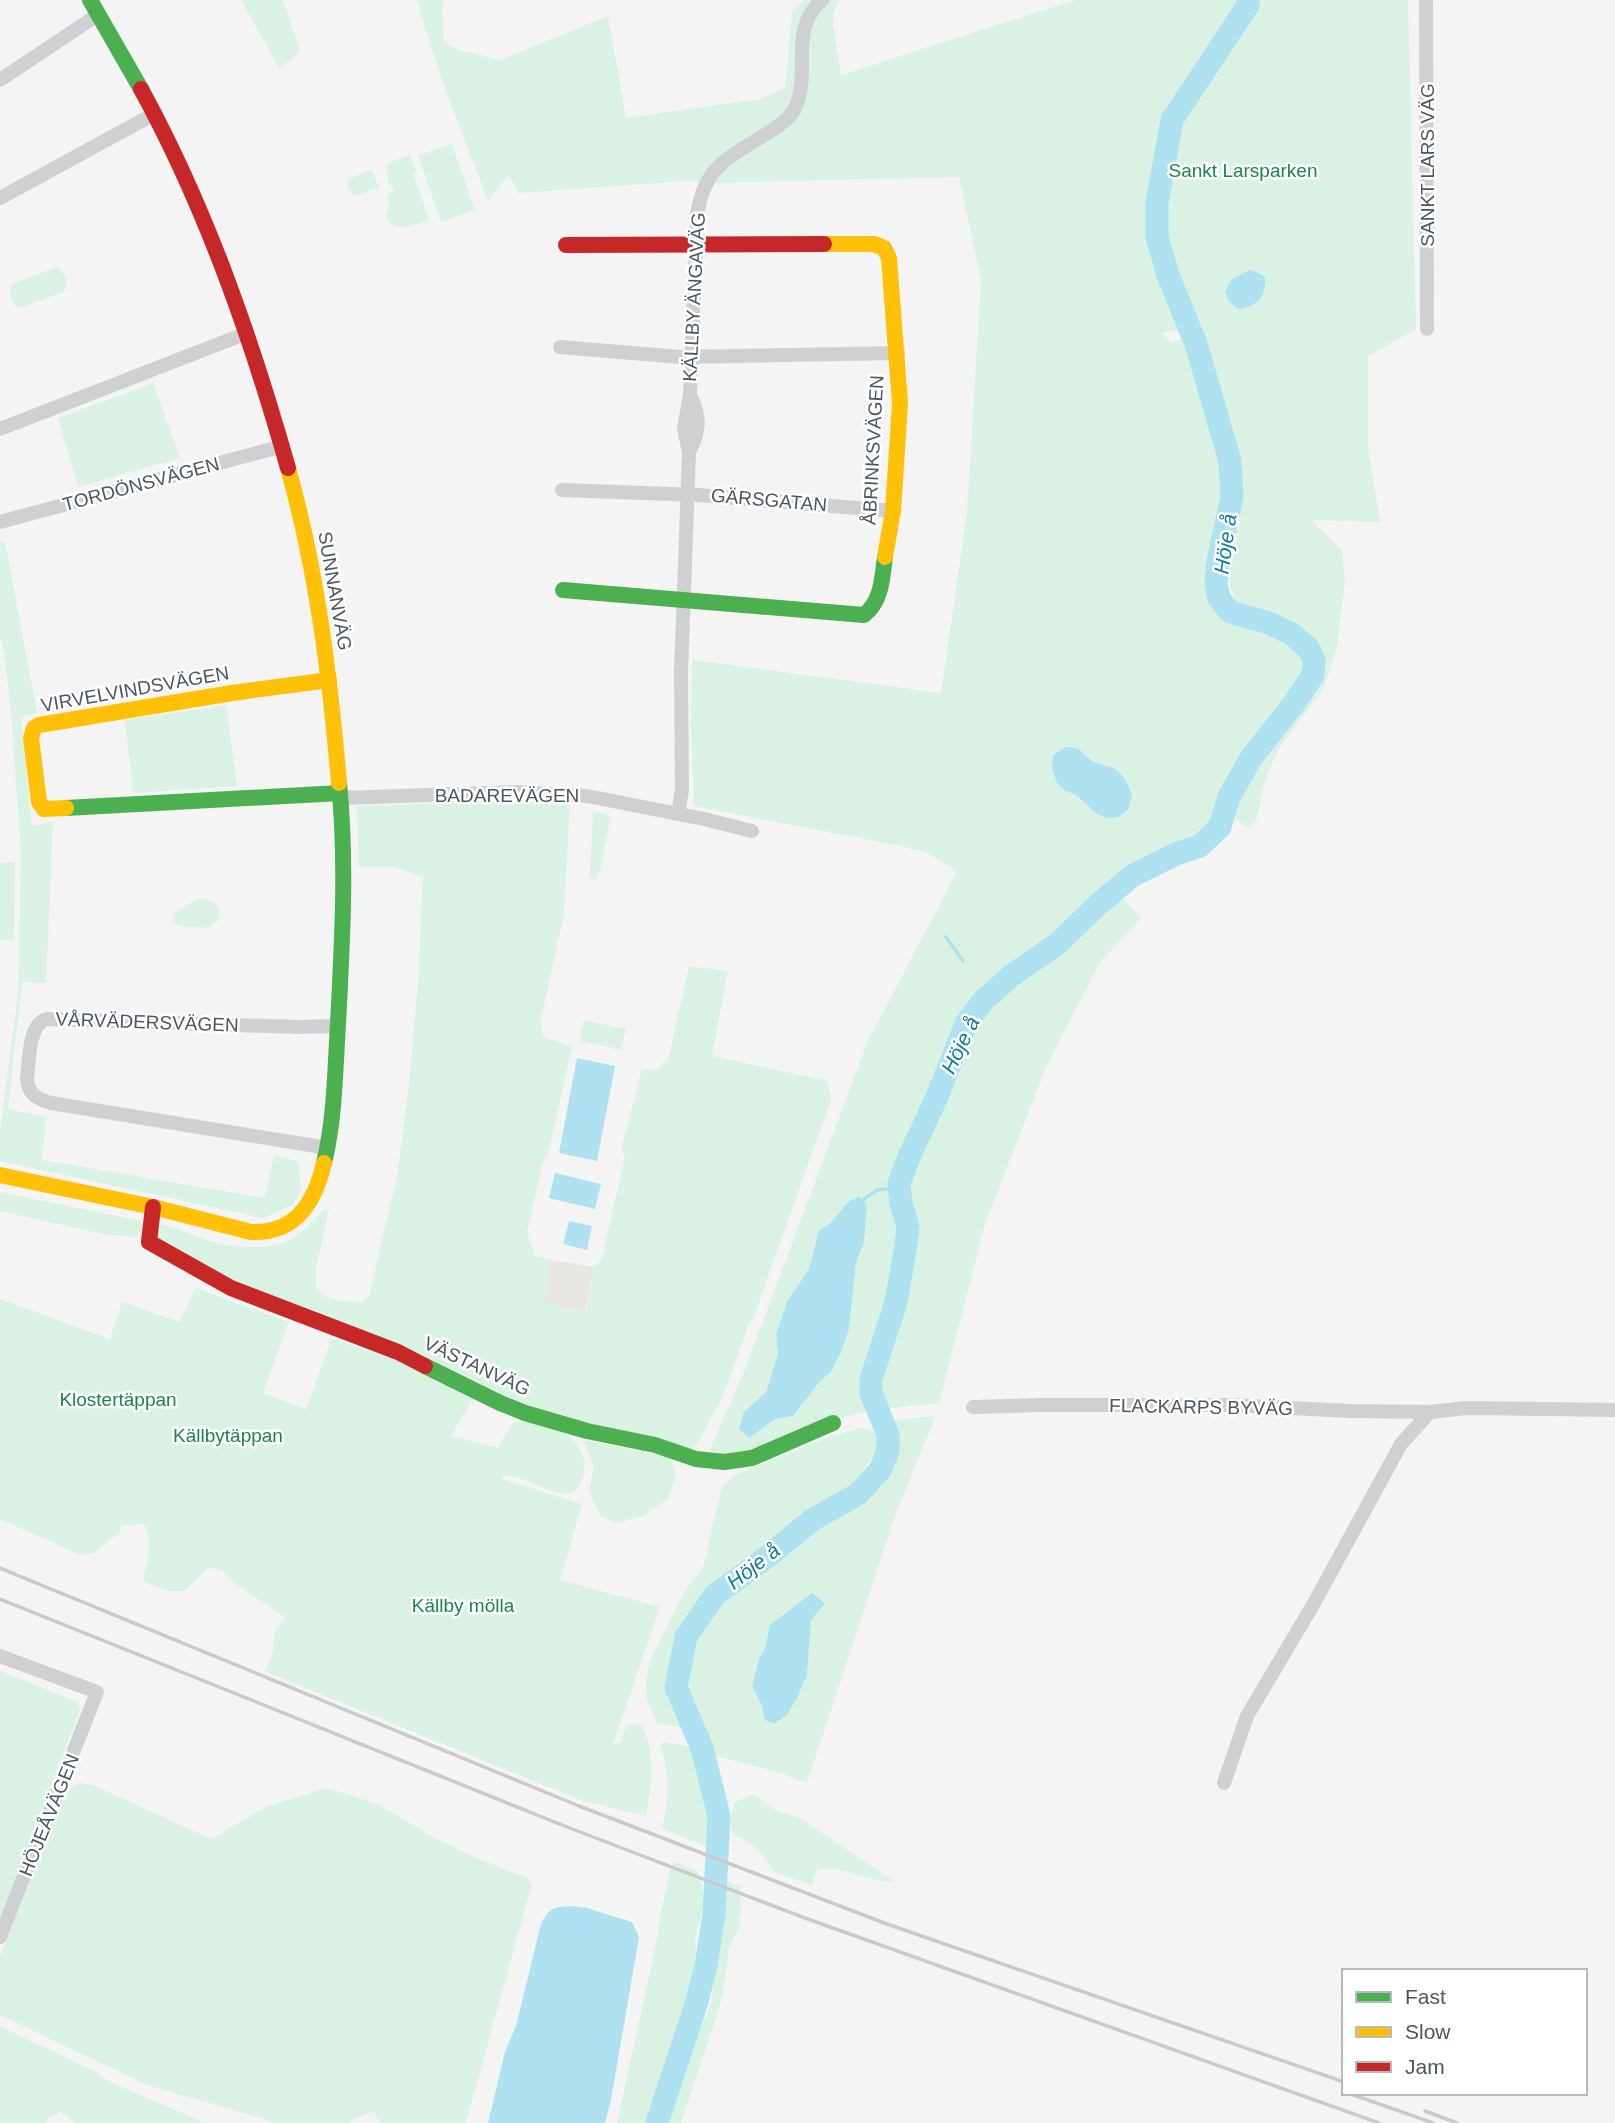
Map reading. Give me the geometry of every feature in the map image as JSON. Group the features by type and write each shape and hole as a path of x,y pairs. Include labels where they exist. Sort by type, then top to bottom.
{"street":[{"name":"SUNNANVÄG","path":"90,0 155,114 205,222 247,333 283,446 304,534 329,680 341,795 339,1026 328,1148 309,1208 294,1221 272,1231 257,1233 153,1208"},
{"name":"KÄLLBY ÄNGAVÄG","path":"678,814 682,790 681,672 689,452 684,428 690,395 695,246 700,196 705,183 727,158 772,131 791,116 802,88 803,34 808,16 822,0"},
{"name":"SANKT LARS VÄG","path":"1426,0 1427,329"},
{"path":"0,80 99,14"},
{"path":"0,198 155,114"},
{"name":"ÅBRINKSVÄGEN","path":"683,601 864,615 872,608 879,595 893,511 900,403 889,258 884,248 874,244 695,246"},
{"path":"566,245 695,246"},
{"path":"0,429 247,333"},
{"path":"560,347 690,357 898,353"},
{"name":"TORDÖNSVÄGEN","path":"0,522 283,446"},
{"name":"GÄRSGATAN","path":"562,490 687,494 893,511"},
{"path":"563,590 683,601"},
{"name":"VIRVELVINDSVÄGEN","path":"329,680 39,725 34,727 31,737 39,802 44,809 341,795"},
{"name":"BADAREVÄGEN","path":"341,795 518,792 587,796 752,831"},
{"name":"VÅRVÄDERSVÄGEN","path":"328,1148 51,1103 36,1098 30,1092 27,1073 35,1028 41,1020 47,1018 298,1027 339,1026"},
{"path":"0,1175 153,1208"},
{"name":"VÄSTANVÄG","path":"153,1208 149,1242 209,1278 398,1352 526,1413 571,1427 646,1443 713,1462 752,1458 833,1423"},
{"name":"FLACKARPS BYVÄG","path":"973,1407 1217,1405 1430,1412 1466,1408 1615,1410"},
{"path":"1224,1783 1247,1716 1313,1605 1401,1444 1430,1412"},
{"name":"HÖJEÅVÄGEN","path":"0,1656 97,1692 0,1937"}],"green space":[{"path":"241,0 283,0 299,48 296,56 279,68"},
{"name":"Sankt Larsparken","path":"417,0 444,0 444,41 467,52 501,60 608,16 626,118 760,99 785,88 792,13 804,0 840,0 834,10 833,25 841,75 1075,0 1408,0 1416,329 1368,356 1368,447 1380,522 1313,520 1342,550 1345,583 1337,647 1324,688 1279,748 1264,783 1257,819 1249,828 1236,820 1236,800 1247,776 1321,677 1322,660 1315,641 1300,625 1238,606 1228,581 1225,555 1241,518 1237,517 1240,462 1191,330 1161,332 1171,343 1185,338 1221,461 1224,502 1208,573 1214,601 1223,612 1234,619 1277,632 1290,640 1303,654 1307,670 1292,698 1244,756 1205,834 1197,841 1170,850 1128,871 1120,895 1141,918 1100,962 1045,1070 985,1224 939,1403 873,1410 832,1420 771,1448 707,1456 743,1374 867,1043 957,871 926,852 694,806 692,660 941,693 967,513 981,280 959,177 714,183 686,181 519,193 508,175 488,201","holes":["1083,751 1095,762 1111,767 1097,814 1076,795","859,1197 867,1205 864,1243 856,1262 849,1329 841,1352 831,1372 820,1381 793,1416 775,1419 748,1437 744,1412 766,1392 778,1354 776,1334 787,1302 809,1269 819,1230"]},
{"path":"452,144 475,210 441,222 418,155"},
{"path":"409,155 417,172 413,174 429,220 402,228 392,225 386,216 388,194 395,190 388,183 387,164"},
{"path":"372,169 379,188 354,196 348,188 348,179"},
{"path":"57,267 66,279 63,292 21,308 14,304 9,292 12,284"},
{"path":"153,383 180,458 78,487 58,418"},
{"path":"0,542 5,542 37,713 21,717 32,826 53,821 46,983 22,982 8,1109 46,1117 42,1160 265,1198 274,1155 298,1161 301,1191 292,1205 263,1218 0,1161 0,1132 18,994 21,851 11,715 0,636"},
{"path":"226,705 237,786 133,793 125,720"},
{"path":"570,800 564,914 541,1020 543,1037 572,1047 548,1155 543,1162 527,1232 535,1256 551,1260 544,1304 586,1312 594,1267 602,1259 625,1156 621,1149 642,1069 657,1070 669,1056 689,966 728,971 712,1056 828,1081 831,1100 722,1398 691,1451 474,1397 451,1436 498,1448 513,1422 531,1422 561,1431 578,1446 584,1460 584,1474 577,1488 571,1493 556,1492 511,1476 503,1476 502,1479 582,1504 560,1580 660,1607 613,1744 621,1742 626,1726 634,1723 642,1726 651,1758 646,1816 583,1801 264,1671 273,1653 274,1633 285,1617 233,1582 222,1570 208,1568 184,1591 165,1591 143,1581 149,1537 143,1523 122,1525 119,1533 94,1553 81,1555 0,1519 0,1299 110,1339 122,1302 180,1322 195,1288 289,1322 263,1393 306,1409 332,1338 377,1355 157,1243 158,1224 220,1243 243,1247 266,1246 277,1245 296,1236 324,1209 329,1209 316,1268 316,1286 323,1296 340,1301 362,1302 369,1296 397,1177 409,1085 418,983 423,877 394,867 359,867 357,806"},
{"path":"593,812 607,814 610,820 600,872 594,881 590,876"},
{"path":"15,862 14,941 0,940 0,863"},
{"path":"196,899 206,899 217,905 219,919 208,928 179,926 174,922 173,915"},
{"path":"584,1020 626,1029 621,1050 580,1041"},
{"path":"0,1192 141,1221 143,1226 135,1237 108,1235 0,1211"},
{"path":"936,1416 896,1513 807,1783 785,1774 715,1756 694,1715 684,1682 687,1652 694,1636 731,1594 811,1532 856,1506 876,1489 894,1460 897,1444 894,1420","holes":["825,1603 811,1620 807,1675 797,1698 787,1715 765,1720 762,1706 752,1686 770,1626 783,1616"]},
{"path":"861,1428 877,1432 877,1450 856,1481 842,1493 798,1515 790,1528 773,1545 710,1592 692,1611 673,1647 670,1664 674,1704 683,1723 682,1728 657,1723 647,1700 646,1680 650,1661 682,1595 703,1567 722,1487 735,1475 829,1437"},
{"path":"583,1440 670,1457 676,1474 669,1498 644,1516 615,1523 601,1516 589,1492 594,1466"},
{"path":"0,1671 78,1702 80,1710 0,1919"},
{"path":"663,1742 687,1746 697,1756 712,1825 713,1837 710,1844 704,1846 662,1828 667,1786 666,1765 660,1745"},
{"path":"79,1783 95,1786 211,1839 266,1807 326,1788 376,1803 435,1838 527,1878 532,1883 466,2123 379,2123 374,2111 352,2120 351,2123 277,2123 147,2085 0,2015 0,1956 67,1790"},
{"path":"754,1794 777,1811 800,1818 894,1881 825,1869 816,1871 812,1885 774,1872 757,1848 732,1833 730,1819 734,1803"},
{"path":"675,1862 698,1871 707,1898 695,1936 697,1967 691,1983 689,2002 672,2043 648,2123 617,2123 671,1867"},
{"path":"722,1879 740,1886 739,1928 728,1950 719,2009 681,2123 668,2123 677,2083 712,2002"},
{"path":"0,2026 96,2072 110,2082 206,2123 75,2123 60,2112 46,2123 0,2123"}],"sand":[{"path":"551,1260 594,1267 585,1312 544,1304"}],"water":[{"path":"1249,270 1265,277 1264,290 1256,303 1238,309 1229,301 1225,292 1231,280"},
{"path":"1066,747 1078,749 1094,762 1120,773 1132,795 1128,810 1118,817 1108,818 1097,814 1076,795 1064,790 1057,783 1052,768 1053,755"},
{"path":"577,1058 615,1066 597,1161 559,1153"},
{"path":"555,1173 601,1184 595,1209 549,1198"},
{"path":"859,1196 867,1205 864,1243 856,1262 849,1329 841,1352 831,1372 820,1381 793,1416 775,1419 749,1438 739,1429 744,1412 766,1392 778,1354 776,1334 787,1302 809,1269 819,1230"},
{"path":"569,1221 592,1226 587,1250 563,1244"},
{"path":"812,1593 825,1603 811,1620 807,1675 787,1715 774,1724 765,1720 762,1706 752,1686 759,1659 765,1648 770,1625"},
{"path":"572,1906 632,1922 639,1937 605,2123 488,2123 541,1924 553,1909"}],"waterway":[{"name":"Höje å","path":"657,2123 696,2005 706,1966 714,1914 719,1816 702,1748 676,1687 686,1637 715,1595 812,1520 858,1494 880,1470 888,1451 888,1435 871,1393 871,1379 896,1302 906,1245 908,1226 901,1204 899,1184 967,1022 984,1000 1011,976 1057,944 1132,876 1176,854 1200,846 1220,827 1229,797 1251,758 1313,675 1314,660 1308,648 1292,634 1269,623 1230,612 1219,598 1216,584 1218,561 1232,497 1230,461 1196,344 1168,275 1157,237 1157,203 1172,120 1248,5 1248,0"},
{"path":"946,937 963,961"},
{"path":"863,1200 877,1190 900,1188"}],"railway":[{"path":"0,1568 579,1806 887,1924 1342,2081"},
{"path":"0,1599 567,1827 805,1918 1379,2123"},
{"path":"1354,2095 1433,2123"},
{"path":"1425,2111 1457,2123"}],"traffic: fast":[{"path":"90,0 141,89"},
{"path":"563,590 864,615 878,596 885,557"},
{"path":"324,1163 334,1094 342,934 343,843 339,783"},
{"path":"66,808 340,793"},
{"path":"425,1366 525,1413 587,1431 655,1445 696,1459 724,1462 752,1458 833,1423"}],"traffic: slow":[{"path":"824,244 874,244 884,248 889,258 900,403 893,511 885,557"},
{"path":"288,468 315,585 339,783"},
{"path":"66,808 44,809 39,802 31,738 34,728 39,725 329,680"},
{"path":"0,1175 153,1207 251,1232 280,1228 301,1213 315,1191 324,1163"}],"traffic: jam":[{"path":"141,89 186,180 225,274 259,370 288,468"},
{"path":"566,245 824,244"},
{"path":"153,1207 149,1242 231,1288 398,1352 425,1366"}],"park label":[{"name":"Klostertäppan","path":"118,1399"},
{"name":"Källbytäppan","path":"228,1435"},
{"name":"Källby mölla","path":"463,1605"}]}
